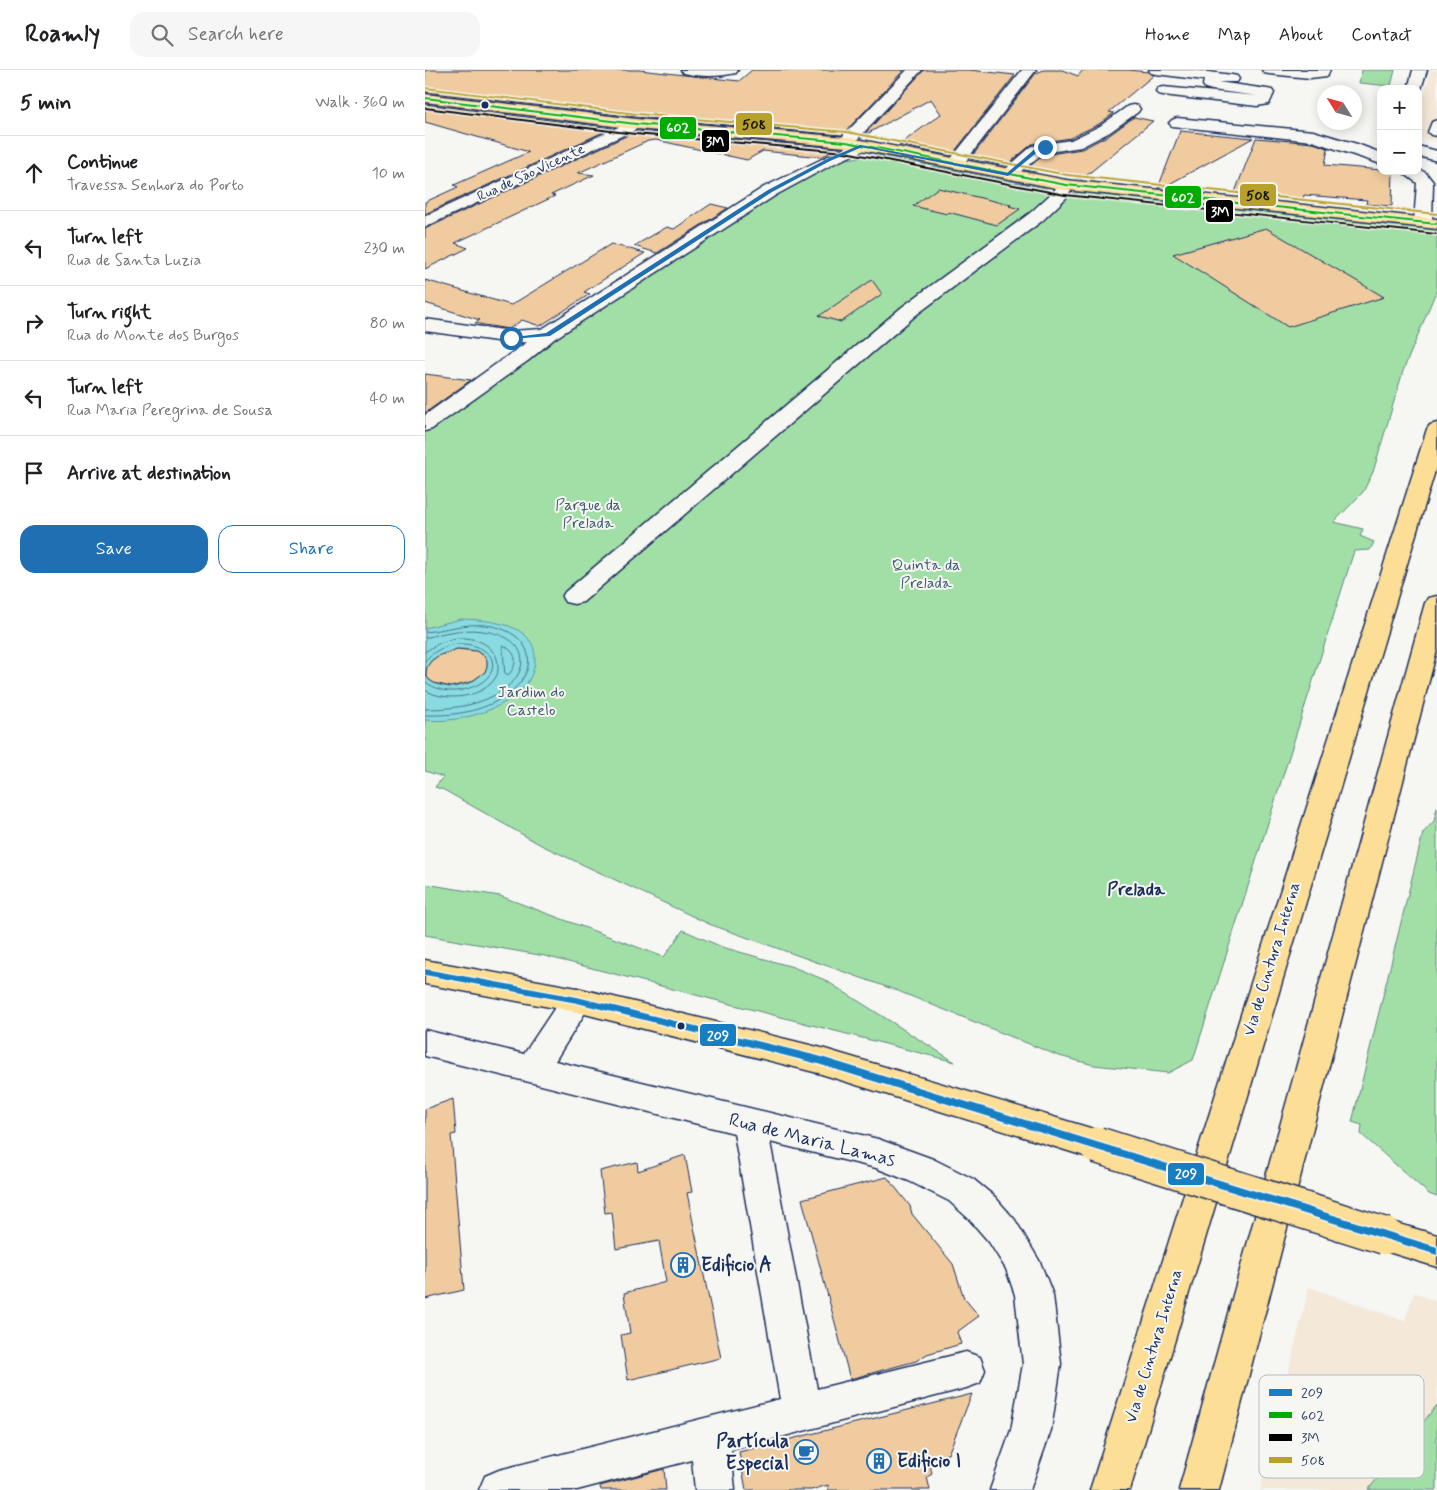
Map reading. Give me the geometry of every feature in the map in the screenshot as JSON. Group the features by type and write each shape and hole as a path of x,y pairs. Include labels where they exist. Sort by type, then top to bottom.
{"main road":[{"path":"425,98 636,124 854,144 1066,185 1430,223"},
{"name":"Via de Cintura Interna","path":"1110,1490 1437,429"},
{"path":"1199,1490 1437,603"},
{"path":"425,972 577,1000 819,1060 1437,1251"}],"street":[{"path":"688,70 714,72 731,70"},
{"path":"425,425 487,379 522,356 547,335 770,191 829,160 854,144 915,70"},
{"path":"955,163 1029,70"},
{"path":"1156,70 1276,84"},
{"path":"1269,70 1310,74 1322,73 1323,70"},
{"path":"1416,85 1420,70"},
{"path":"1163,91 1257,102 1264,101 1267,93 1212,86 1210,85 1213,76"},
{"path":"1008,174 1038,149 1075,144 1105,130 1133,109"},
{"path":"1177,123 1313,136 1351,147 1377,157"},
{"name":"Rua de São Vicente","path":"425,222 636,124"},
{"path":"1422,152 1437,156"},
{"path":"1418,175 1425,182 1430,223"},
{"path":"574,596 909,311 1036,217 1060,194 1066,185"},
{"path":"425,326 511,338 547,335"},
{"path":"532,1069 577,1000"},
{"name":"Rua de Maria Lamas","path":"425,1043 749,1124 878,1154 921,1170 961,1190 983,1208 1002,1230 1022,1262 1034,1295 1043,1364 1031,1430 1009,1490"},
{"path":"749,1124 802,1412"},
{"path":"499,1490 966,1370"},
{"path":"709,1436 715,1490"}],"shaded area":[{"path":"1430,70 1437,70 1437,141 1422,139 1422,105"},
{"path":"1309,1287 1405,1321 1414,1292 1437,1302 1437,1490 1260,1490 1263,1478 1424,1478 1424,1375 1288,1375"}],"green space":[{"path":"1362,70 1395,70 1391,85 1359,83"},
{"name":"Quinta da Prelada","path":"877,155 1045,188 1054,193 1070,194 1081,192 1437,229 1437,289 1403,371 1373,472 1363,492 1334,522 1363,529 1360,536 1374,542 1370,550 1354,551 1193,1060 1168,1073 1094,1065 1059,1056 898,991 709,924 541,845 444,790 435,787 443,777 425,771 425,432 546,344 705,238 830,161"},
{"path":"1437,807 1437,1197 1429,1194 1361,1134 1362,1125 1352,1122 1423,833 1434,821"},
{"path":"425,884 500,896 664,957 683,930 722,947 793,967 825,980 955,1062 545,956 425,935"},
{"path":"1437,1405 1437,1490 1368,1490 1378,1478 1424,1478 1424,1421"}],"water":[{"path":"461,619 509,626 520,631 528,638 534,648 535,663 531,676 526,685 517,694 493,708 451,720 425,720 425,628","holes":["457,649 476,651 485,657 486,666 481,674 471,682 458,686 443,686 428,679 431,661 438,656"]}],"building":[{"path":"425,70 639,70 739,81 752,70 904,70 842,135 636,117 425,92"},
{"path":"924,70 969,70 1015,75 951,156 899,145 941,114 931,99 863,136"},
{"path":"1044,70 1062,70 1078,76 1083,70 1128,70 1148,72 1154,75 1109,112 1114,113 1099,124 1070,138 1032,144 1006,166 970,159 1036,73"},
{"path":"425,104 612,128 425,214 425,202 458,187 454,185 529,152 425,122"},
{"path":"1134,117 1153,121 1082,179 1039,170 1036,172 1025,170 1044,155 1082,149 1111,134"},
{"path":"637,131 840,148 821,157 763,151 747,160 656,140 648,141 578,173 594,175 551,195 555,196 455,243 468,248 425,269 425,229"},
{"path":"1180,131 1253,138 1162,188 1158,188"},
{"path":"1256,138 1313,143 1328,148 1325,165 1377,170 1377,175 1393,175 1392,206 1366,204 1367,200 1304,195 1303,199 1235,192"},
{"path":"938,188 1011,205 1009,206 1020,209 997,225 948,212 947,214 913,206"},
{"path":"711,204 728,208 657,253 634,246 667,227 674,229"},
{"path":"1266,228 1384,297 1288,327 1173,254"},
{"path":"611,244 645,253 584,292 590,294 540,326 522,320 509,329 484,325 475,323 480,320 425,303 425,280 511,305"},
{"path":"872,280 882,294 841,322 819,316"},
{"path":"425,374 471,380 425,413"},
{"path":"457,649 476,651 483,655 487,660 485,672 471,682 451,687 434,683 428,679 427,667 431,661 438,656"},
{"path":"453,1099 456,1134 451,1135 464,1290 425,1299 425,1109"},
{"name":"Edificio A","path":"685,1155 692,1192 687,1193 721,1358 628,1380 621,1335 630,1333 624,1293 666,1282 659,1241 616,1249 612,1212 605,1213 600,1171 637,1162 638,1171"},
{"path":"887,1177 910,1206 912,1214 953,1264 964,1298 979,1316 957,1332 961,1344 927,1354 916,1361 850,1379 802,1199"},
{"path":"972,1394 948,1454 929,1459 932,1474 927,1477 930,1490 828,1490 828,1485 811,1490 746,1490 739,1452"},
{"path":"664,1469 666,1490 601,1490 600,1486"}],"transit line":[{"name":"508","path":"426,88 637,114 847,132 1067,175 1437,214"},
{"name":"602","path":"425,98 636,124 846,142 1066,185 1437,224"},
{"name":"3M","path":"425,108 635,134 845,152 1065,195 1436,234"},
{"name":"209","path":"425,972 577,1000 818,1060 1437,1251"}],"place":[{"name":"Edificio A","path":"683,1265"},
{"name":"Partícula Especial","path":"806,1452"},
{"name":"Edificio I","path":"879,1461"}],"district":[{"name":"Prelada","path":"1136,890"}],"route":[{"path":"511,338 547,335 770,191 829,160 861,146 1008,174 1038,149 1045,147"}],"park label":[{"name":"Parque da Prelada","path":"588,514"},
{"name":"Jardim do Castelo","path":"531,701"}]}
